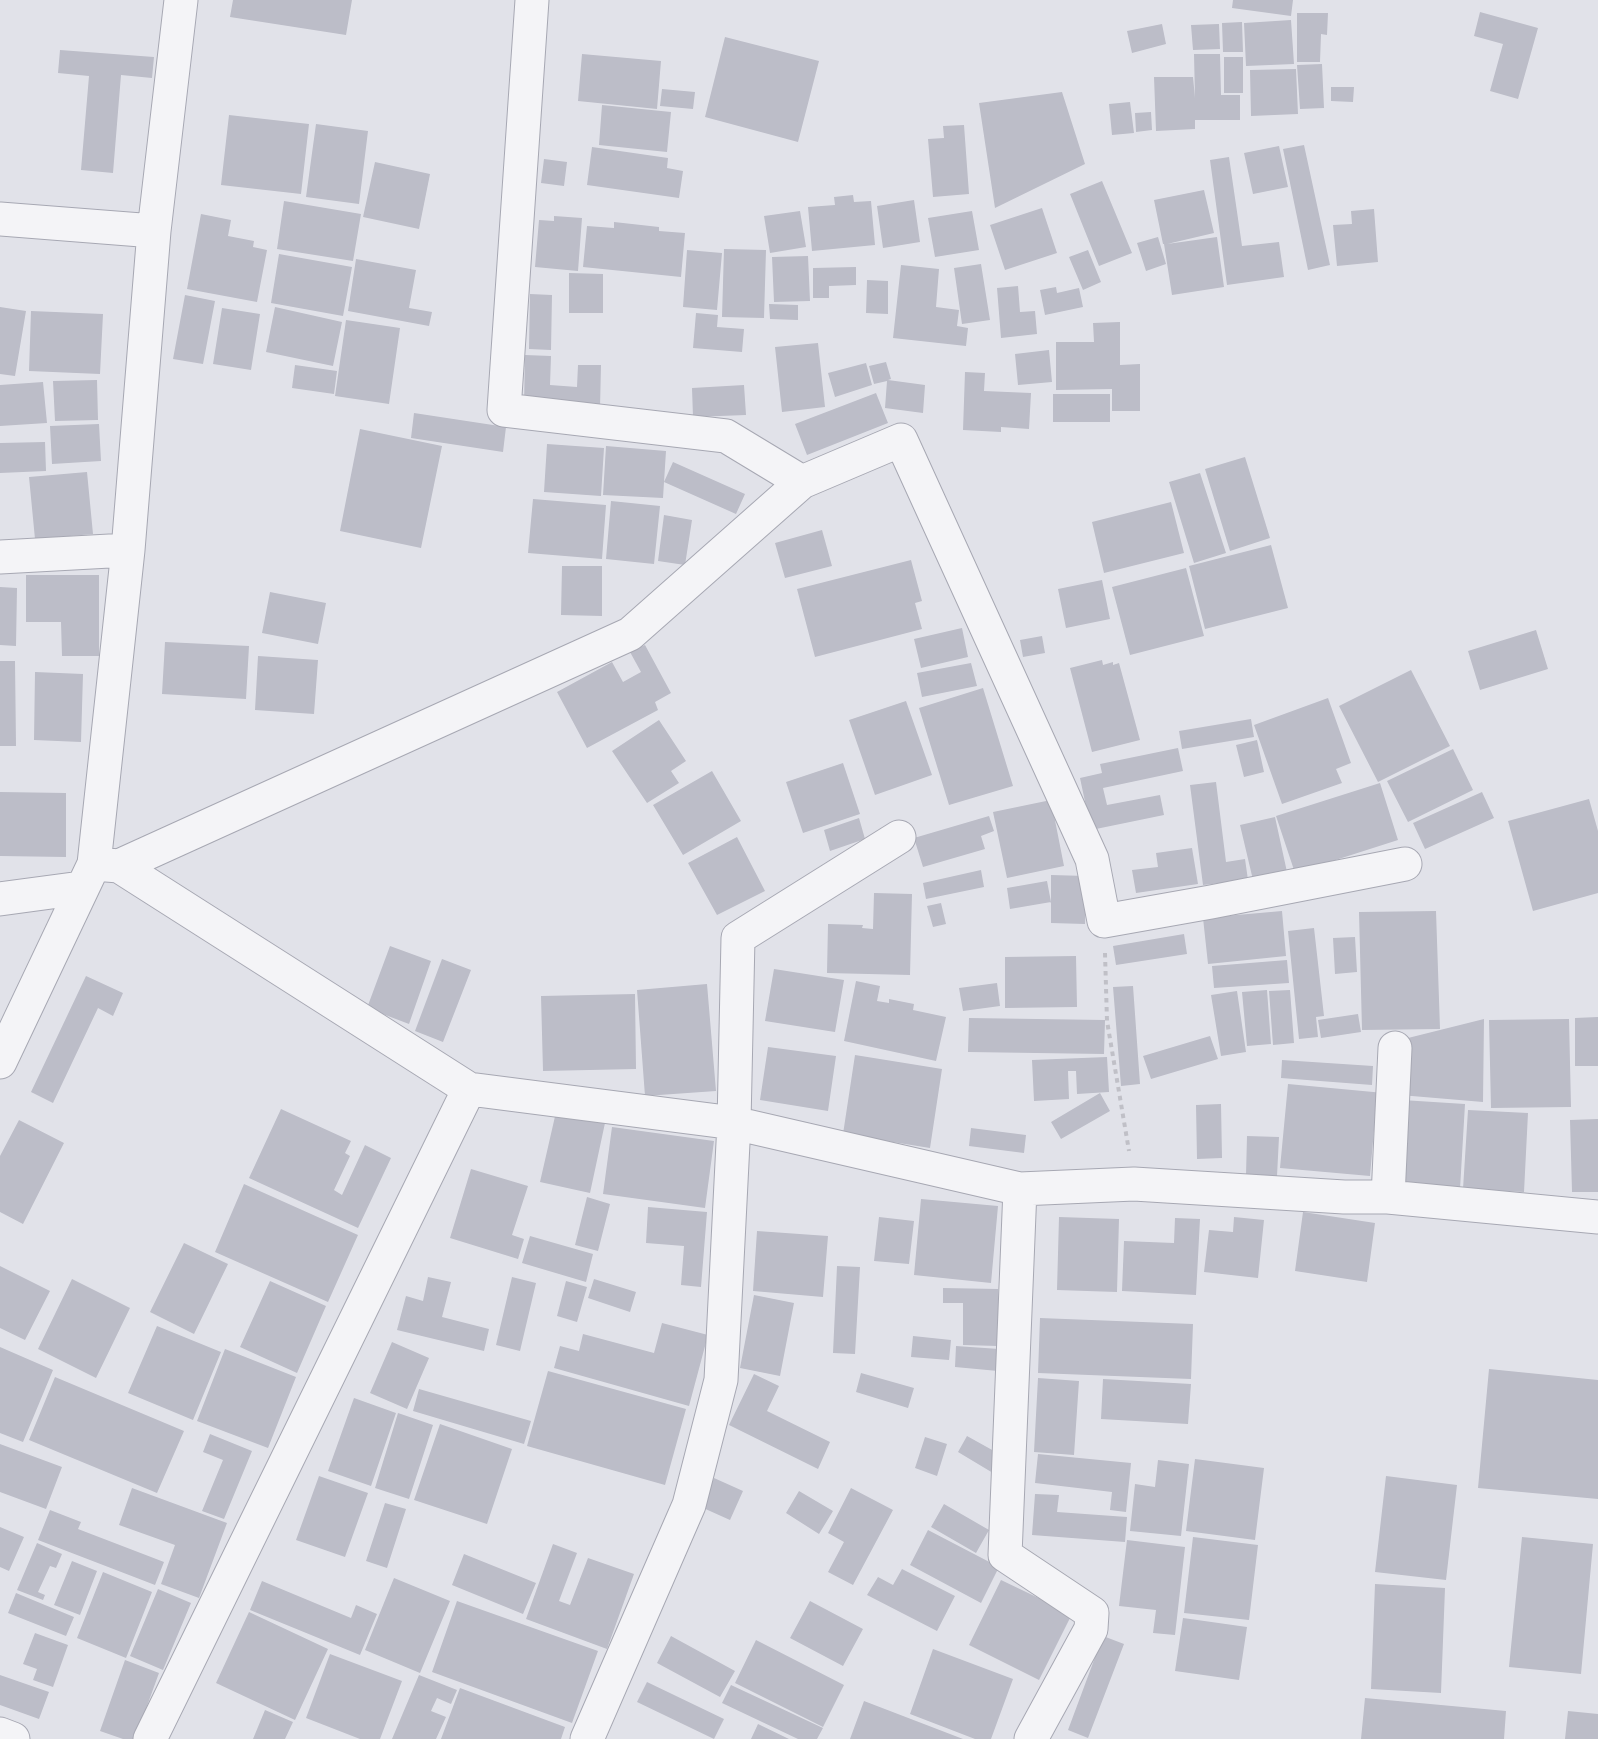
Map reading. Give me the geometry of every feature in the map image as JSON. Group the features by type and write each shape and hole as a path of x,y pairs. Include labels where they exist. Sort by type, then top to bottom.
{"street":[{"path":"0,1062 98,873 128,550 154,231 181,0"},
{"path":"531,0 504,410 726,436 802,482"},
{"path":"0,219 154,231"},
{"path":"0,899 98,873 630,634 802,482 901,440 1092,859 1104,921 1405,864"},
{"path":"0,557 128,550"},
{"path":"587,1739 689,1505 721,1380 734,1123 738,938 899,837"},
{"path":"98,873 469,1089 734,1123 1020,1189 1134,1184 1344,1197 1388,1197 1598,1217"},
{"path":"1388,1197 1395,1048"},
{"path":"150,1739 469,1089"},
{"path":"1020,1189 1005,1555 1092,1613 1091,1629 1031,1739"},
{"path":"0,1734 13,1739"}],"path":[{"path":"1104,921 1107,1021 1134,1184"}],"building":[{"path":"233,0 352,0 346,35 230,17"},
{"path":"1233,0 1293,0 1291,16 1232,8"},
{"path":"1480,12 1538,28 1518,99 1490,91 1503,44 1474,36"},
{"path":"1297,13 1328,13 1327,35 1321,34 1320,62 1297,62"},
{"path":"1291,20 1294,64 1246,66 1244,23"},
{"path":"1242,22 1243,52 1223,52 1222,23"},
{"path":"1162,24 1166,44 1132,53 1127,31"},
{"path":"1219,24 1220,49 1193,50 1191,25"},
{"path":"725,37 819,61 798,142 705,117"},
{"path":"60,50 154,57 152,78 121,75 113,173 81,170 89,76 58,73"},
{"path":"582,54 661,61 657,109 578,101"},
{"path":"1194,54 1220,54 1221,95 1240,95 1240,120 1195,120 1195,129 1156,131 1154,77 1193,77 1195,98"},
{"path":"1224,57 1243,57 1243,93 1224,93"},
{"path":"1322,64 1324,108 1300,109 1297,65"},
{"path":"1296,69 1298,114 1251,116 1250,70"},
{"path":"1331,87 1354,87 1353,102 1331,101"},
{"path":"662,89 695,92 693,109 660,106"},
{"path":"1062,92 1085,164 995,208 979,103"},
{"path":"1130,102 1134,133 1112,135 1109,104"},
{"path":"602,105 671,112 667,152 599,145"},
{"path":"1151,112 1152,130 1136,132 1135,113"},
{"path":"229,115 309,124 301,194 221,185"},
{"path":"316,124 368,131 359,204 306,197"},
{"path":"964,125 969,194 933,197 928,139 944,138 943,126"},
{"path":"1304,145 1330,265 1308,270 1283,149"},
{"path":"1279,146 1288,187 1253,194 1244,153"},
{"path":"592,147 668,158 667,168 683,171 679,198 587,185"},
{"path":"1229,157 1242,246 1279,242 1284,277 1227,285 1210,160"},
{"path":"544,159 567,162 564,186 541,183"},
{"path":"375,162 430,174 419,229 363,217"},
{"path":"1102,181 1132,253 1099,266 1070,194"},
{"path":"1204,190 1214,233 1167,244 1217,237 1224,287 1172,295 1154,200"},
{"path":"853,195 854,202 871,201 875,245 812,251 808,207 835,205 834,197"},
{"path":"914,200 920,242 883,248 877,206"},
{"path":"284,201 361,214 353,261 277,249"},
{"path":"1042,208 1057,253 1005,270 990,225"},
{"path":"1374,209 1378,262 1337,266 1333,225 1352,224 1351,211"},
{"path":"800,211 806,247 770,253 764,216"},
{"path":"972,211 979,250 935,257 928,218"},
{"path":"201,214 231,220 228,236 254,241 253,247 267,250 257,302 187,289"},
{"path":"554,216 582,218 578,271 535,267 539,220 554,221"},
{"path":"614,222 659,227 659,231 685,233 681,277 583,267 587,226 614,228"},
{"path":"1158,237 1166,264 1146,271 1137,243"},
{"path":"724,249 766,250 764,318 722,317"},
{"path":"687,250 722,253 717,310 683,307"},
{"path":"1088,250 1101,282 1083,290 1069,257"},
{"path":"279,254 352,267 343,316 271,303"},
{"path":"808,256 810,301 774,302 772,257"},
{"path":"356,259 416,270 409,308 432,312 429,326 348,311"},
{"path":"981,264 990,320 962,324 954,268"},
{"path":"901,265 939,269 936,307 959,310 957,326 968,328 966,346 893,338"},
{"path":"856,267 856,285 829,286 829,298 813,298 813,268"},
{"path":"569,273 603,274 603,313 569,313"},
{"path":"867,280 888,281 888,314 866,313"},
{"path":"1018,286 1020,312 1035,311 1037,334 1001,338 997,288"},
{"path":"1056,287 1057,293 1079,288 1083,307 1045,315 1040,290"},
{"path":"530,294 552,295 551,350 529,349"},
{"path":"185,295 215,301 203,364 173,359"},
{"path":"769,304 798,305 798,320 770,319"},
{"path":"0,307 26,311 15,376 0,374"},
{"path":"275,307 342,322 333,366 266,352"},
{"path":"222,308 260,314 251,370 213,364"},
{"path":"31,311 103,314 100,374 29,371"},
{"path":"696,313 718,315 717,327 744,329 742,352 693,348"},
{"path":"346,320 400,328 389,404 335,396"},
{"path":"1120,322 1120,365 1140,364 1140,411 1112,411 1112,389 1056,390 1056,342 1094,342 1093,323"},
{"path":"818,343 825,407 782,412 775,347"},
{"path":"1049,350 1052,382 1018,385 1015,354"},
{"path":"525,355 551,356 550,385 577,387 578,365 601,365 600,408 524,405"},
{"path":"886,362 891,379 888,380 925,385 923,413 885,408 887,381 874,384 869,366"},
{"path":"866,363 872,385 835,397 828,373"},
{"path":"295,365 337,371 334,394 292,388"},
{"path":"965,372 985,373 984,391 1031,393 1029,429 1001,427 1001,432 963,430"},
{"path":"97,380 98,420 55,421 53,381"},
{"path":"43,382 47,423 0,426 0,385"},
{"path":"744,385 746,415 693,417 692,388"},
{"path":"876,393 888,423 807,455 795,424"},
{"path":"1053,394 1110,394 1110,422 1053,422"},
{"path":"414,413 506,427 503,452 411,438"},
{"path":"99,424 101,461 52,464 50,426"},
{"path":"360,429 442,446 421,548 340,531"},
{"path":"45,442 46,471 0,473 0,443"},
{"path":"547,444 604,448 601,496 544,492"},
{"path":"606,446 666,451 663,498 603,495"},
{"path":"1245,457 1270,538 1230,551 1205,469"},
{"path":"673,462 745,494 736,514 664,482"},
{"path":"87,472 93,534 35,539 29,477"},
{"path":"1200,473 1226,553 1194,563 1169,482"},
{"path":"533,499 606,505 602,559 528,553"},
{"path":"611,501 660,506 654,564 606,559"},
{"path":"1171,502 1184,553 1104,573 1092,522"},
{"path":"664,515 692,520 685,565 658,561"},
{"path":"822,530 832,566 785,578 775,543"},
{"path":"1271,545 1288,608 1205,629 1189,566"},
{"path":"911,560 922,601 915,603 922,629 815,657 797,589"},
{"path":"562,566 602,566 602,616 561,615"},
{"path":"1186,568 1204,636 1130,655 1112,587"},
{"path":"26,575 99,575 99,656 62,656 61,622 26,622"},
{"path":"1102,580 1110,619 1066,628 1058,589"},
{"path":"0,587 17,588 16,646 0,645"},
{"path":"270,592 326,603 318,644 262,633"},
{"path":"962,628 968,657 921,668 914,639"},
{"path":"1536,630 1548,669 1480,690 1468,651"},
{"path":"1042,636 1045,653 1023,657 1020,640"},
{"path":"165,642 249,646 246,699 162,694"},
{"path":"645,645 671,693 655,702 658,710 587,748 557,692 612,662 623,682 641,672 630,652"},
{"path":"258,656 318,660 314,714 255,710"},
{"path":"1102,660 1103,665 1119,663 1140,740 1092,752 1070,668"},
{"path":"0,661 15,661 16,746 0,746"},
{"path":"971,663 977,686 922,697 917,673"},
{"path":"1411,670 1450,746 1378,782 1339,706"},
{"path":"35,672 83,674 81,742 34,740"},
{"path":"983,688 1013,786 949,805 919,708"},
{"path":"1328,698 1351,763 1336,769 1342,783 1282,804 1254,725"},
{"path":"906,701 932,775 875,795 849,720"},
{"path":"1251,719 1254,737 1182,749 1179,731"},
{"path":"659,720 686,761 671,771 679,783 647,803 612,751"},
{"path":"1257,740 1264,772 1244,777 1236,745"},
{"path":"1178,748 1183,771 1103,788 1107,805 1160,795 1164,815 1091,830 1080,778 1102,773 1100,764"},
{"path":"1453,749 1473,790 1408,822 1387,781"},
{"path":"843,763 860,814 803,833 786,782"},
{"path":"712,771 741,821 683,855 653,805"},
{"path":"1216,782 1226,862 1245,859 1248,880 1203,885 1190,785"},
{"path":"1380,783 1398,840 1295,873 1276,816"},
{"path":"0,792 66,793 66,857 0,856"},
{"path":"1482,792 1494,818 1425,849 1413,823"},
{"path":"1589,799 1598,831 1598,893 1533,911 1508,821"},
{"path":"1051,800 1064,866 1007,878 993,812"},
{"path":"989,816 994,831 981,836 985,849 923,867 914,838"},
{"path":"1275,817 1287,872 1253,880 1240,825"},
{"path":"859,818 865,839 830,851 824,830"},
{"path":"737,837 765,891 717,915 688,863"},
{"path":"1192,848 1198,884 1136,893 1132,870 1158,867 1156,853"},
{"path":"981,870 984,887 926,899 923,883"},
{"path":"1051,875 1086,876 1085,924 1051,923"},
{"path":"1047,881 1051,902 1010,909 1007,888"},
{"path":"874,893 912,894 910,975 827,973 828,924 863,925 862,928 873,929"},
{"path":"941,903 946,924 933,927 927,906"},
{"path":"1282,911 1286,956 1208,964 1203,918"},
{"path":"1436,911 1440,1029 1362,1030 1359,912"},
{"path":"1314,928 1324,1016 1316,1017 1318,1037 1299,1039 1288,931"},
{"path":"1184,934 1187,954 1116,965 1113,946"},
{"path":"1355,937 1357,972 1335,974 1333,938"},
{"path":"390,946 431,961 409,1024 367,1008"},
{"path":"1076,956 1077,1007 1005,1008 1005,957"},
{"path":"442,959 471,970 443,1042 415,1031"},
{"path":"1287,960 1289,983 1214,988 1212,966"},
{"path":"774,969 844,980 835,1032 765,1021"},
{"path":"86,976 123,993 113,1016 98,1008 53,1103 31,1092"},
{"path":"856,981 880,986 877,1001 889,1003 889,999 914,1004 913,1010 946,1017 936,1061 844,1041"},
{"path":"997,983 1000,1006 963,1011 959,988"},
{"path":"707,984 716,1091 645,1096 637,990"},
{"path":"1133,986 1140,1084 1121,1086 1113,987"},
{"path":"1267,990 1271,1044 1247,1046 1242,992"},
{"path":"1290,990 1294,1043 1273,1045 1269,991"},
{"path":"1237,991 1246,1052 1221,1056 1211,995"},
{"path":"635,994 636,1069 543,1071 541,996"},
{"path":"1358,1014 1361,1032 1321,1038 1318,1020"},
{"path":"1598,1017 1598,1066 1575,1066 1575,1018"},
{"path":"969,1018 1105,1020 1104,1054 968,1052"},
{"path":"1484,1019 1483,1102 1400,1095 1404,1039"},
{"path":"1569,1019 1571,1107 1491,1108 1489,1020"},
{"path":"1210,1036 1218,1059 1151,1079 1143,1056"},
{"path":"768,1047 836,1056 828,1111 760,1100"},
{"path":"855,1055 942,1069 930,1148 843,1134"},
{"path":"1107,1057 1109,1092 1077,1094 1076,1071 1068,1071 1069,1099 1034,1101 1032,1060"},
{"path":"1282,1060 1373,1066 1372,1085 1281,1078"},
{"path":"1288,1084 1384,1093 1376,1106 1370,1176 1280,1168"},
{"path":"1100,1093 1110,1111 1061,1139 1051,1122"},
{"path":"1402,1100 1465,1104 1460,1189 1397,1185"},
{"path":"1221,1104 1222,1158 1197,1159 1196,1105"},
{"path":"281,1109 351,1141 345,1153 350,1156 334,1190 342,1195 365,1145 391,1158 358,1228 249,1178"},
{"path":"1468,1110 1528,1113 1524,1192 1463,1189"},
{"path":"556,1112 605,1123 590,1193 540,1182"},
{"path":"1598,1119 1598,1192 1572,1192 1570,1120"},
{"path":"19,1120 64,1143 23,1224 0,1212 0,1156"},
{"path":"612,1127 714,1141 705,1208 603,1194"},
{"path":"971,1128 1026,1135 1024,1153 969,1146"},
{"path":"1247,1136 1279,1137 1277,1176 1246,1175"},
{"path":"471,1169 528,1186 512,1235 524,1239 518,1259 450,1238"},
{"path":"244,1184 358,1235 328,1302 215,1252"},
{"path":"587,1197 610,1204 598,1251 575,1245"},
{"path":"921,1199 998,1206 991,1283 914,1275"},
{"path":"648,1207 707,1212 701,1287 681,1285 684,1246 646,1243"},
{"path":"1303,1212 1375,1223 1367,1282 1295,1271"},
{"path":"879,1217 914,1221 909,1264 874,1261"},
{"path":"1059,1217 1119,1219 1117,1292 1057,1290"},
{"path":"1234,1217 1264,1220 1258,1278 1204,1272 1209,1230 1233,1232"},
{"path":"1175,1218 1200,1219 1196,1295 1122,1291 1124,1241 1174,1243"},
{"path":"757,1231 828,1236 823,1297 753,1291"},
{"path":"530,1236 593,1254 586,1282 522,1263"},
{"path":"184,1243 228,1264 194,1334 150,1312"},
{"path":"0,1266 50,1291 25,1340 0,1328"},
{"path":"837,1266 860,1267 855,1354 833,1353"},
{"path":"428,1277 451,1282 442,1317 489,1329 484,1351 397,1330 406,1296 423,1301"},
{"path":"512,1277 536,1283 520,1351 496,1345"},
{"path":"72,1279 130,1308 96,1378 38,1349"},
{"path":"594,1279 636,1292 630,1312 588,1298"},
{"path":"270,1281 326,1306 297,1373 240,1347"},
{"path":"566,1281 587,1287 577,1322 557,1316"},
{"path":"943,1288 998,1289 998,1346 963,1345 963,1303 943,1303"},
{"path":"754,1295 794,1303 780,1376 740,1368"},
{"path":"1040,1318 1193,1324 1191,1379 1038,1373"},
{"path":"662,1323 708,1335 689,1406 554,1368 560,1346 579,1351 583,1334 654,1353"},
{"path":"157,1326 221,1352 193,1420 128,1393"},
{"path":"913,1336 951,1340 949,1360 911,1357"},
{"path":"392,1342 429,1358 407,1409 370,1393"},
{"path":"956,1346 999,1349 998,1371 955,1367"},
{"path":"0,1347 53,1370 23,1442 0,1433"},
{"path":"225,1349 296,1377 268,1448 197,1421"},
{"path":"1489,1369 1598,1380 1598,1499 1478,1488"},
{"path":"548,1371 686,1409 665,1485 527,1446"},
{"path":"861,1373 914,1388 908,1408 856,1392"},
{"path":"754,1374 779,1386 767,1411 830,1442 818,1469 729,1425"},
{"path":"55,1377 184,1431 157,1493 29,1440"},
{"path":"1038,1378 1079,1381 1074,1455 1034,1452"},
{"path":"1103,1379 1191,1384 1188,1424 1101,1419"},
{"path":"419,1389 531,1421 524,1444 413,1411"},
{"path":"354,1398 396,1413 371,1486 328,1471"},
{"path":"398,1413 433,1425 409,1499 375,1488"},
{"path":"440,1424 512,1449 487,1524 414,1500"},
{"path":"210,1434 252,1451 224,1519 202,1511 223,1460 203,1452"},
{"path":"967,1436 1003,1456 993,1473 958,1452"},
{"path":"925,1437 947,1444 937,1476 915,1468"},
{"path":"0,1444 62,1467 46,1509 0,1492"},
{"path":"1038,1454 1131,1463 1126,1512 1110,1510 1112,1492 1035,1483"},
{"path":"1195,1459 1264,1468 1255,1540 1186,1531"},
{"path":"1158,1460 1189,1464 1181,1536 1130,1531 1135,1484 1155,1487"},
{"path":"319,1476 368,1493 345,1557 296,1540"},
{"path":"1386,1476 1457,1485 1446,1580 1375,1572"},
{"path":"714,1478 743,1491 730,1520 701,1507"},
{"path":"132,1488 227,1523 199,1598 161,1584 175,1545 119,1525"},
{"path":"851,1488 893,1510 853,1585 828,1572 844,1542 828,1533"},
{"path":"799,1491 833,1511 819,1534 786,1513"},
{"path":"1035,1494 1059,1495 1057,1512 1127,1517 1125,1542 1032,1535"},
{"path":"385,1503 406,1509 387,1568 366,1561"},
{"path":"944,1504 989,1530 976,1553 931,1527"},
{"path":"50,1510 81,1522 78,1529 164,1562 155,1585 38,1540"},
{"path":"0,1527 24,1537 9,1571 0,1567"},
{"path":"928,1530 999,1567 981,1603 910,1565"},
{"path":"1193,1537 1258,1545 1249,1620 1184,1613"},
{"path":"1522,1537 1593,1544 1581,1674 1509,1667"},
{"path":"1127,1540 1185,1547 1175,1635 1153,1633 1156,1610 1119,1606"},
{"path":"37,1543 62,1554 56,1568 50,1566 38,1592 45,1595 43,1600 17,1590"},
{"path":"553,1544 577,1553 559,1601 570,1605 588,1558 634,1574 607,1649 526,1619"},
{"path":"464,1554 536,1583 523,1614 452,1585"},
{"path":"72,1561 97,1571 80,1615 54,1605"},
{"path":"902,1569 955,1596 937,1631 867,1595 878,1577 893,1585"},
{"path":"103,1572 152,1592 126,1658 77,1638"},
{"path":"394,1578 450,1601 420,1673 365,1650"},
{"path":"1001,1580 1072,1614 1039,1680 969,1645"},
{"path":"262,1581 351,1618 356,1605 377,1614 360,1655 250,1610"},
{"path":"1375,1584 1445,1588 1441,1693 1371,1689"},
{"path":"158,1589 191,1603 163,1670 130,1656"},
{"path":"16,1593 74,1617 66,1636 8,1613"},
{"path":"457,1601 598,1651 572,1723 432,1672"},
{"path":"810,1601 863,1629 843,1666 790,1638"},
{"path":"249,1612 328,1649 295,1720 216,1683"},
{"path":"1183,1618 1247,1627 1239,1680 1175,1671"},
{"path":"35,1633 68,1645 53,1687 33,1680 37,1669 23,1664"},
{"path":"671,1636 735,1671 720,1697 657,1663"},
{"path":"1103,1636 1124,1644 1088,1738 1068,1730"},
{"path":"756,1640 844,1685 823,1727 735,1683"},
{"path":"933,1649 1013,1679 991,1739 975,1739 910,1714"},
{"path":"330,1654 402,1681 380,1739 360,1739 306,1718"},
{"path":"125,1660 159,1673 135,1739 123,1739 100,1731"},
{"path":"0,1675 49,1692 39,1719 0,1705"},
{"path":"419,1675 457,1690 451,1704 437,1698 431,1711 446,1717 436,1739 392,1739"},
{"path":"647,1682 724,1719 714,1739 637,1702"},
{"path":"731,1685 823,1728 817,1739 798,1739 722,1703"},
{"path":"460,1688 565,1727 561,1739 441,1739"},
{"path":"1365,1698 1506,1711 1504,1739 1361,1739"},
{"path":"864,1701 963,1739 850,1739"},
{"path":"265,1710 293,1722 285,1739 253,1739"},
{"path":"1568,1711 1598,1714 1598,1739 1565,1739"},
{"path":"758,1724 789,1739 751,1739"}]}
